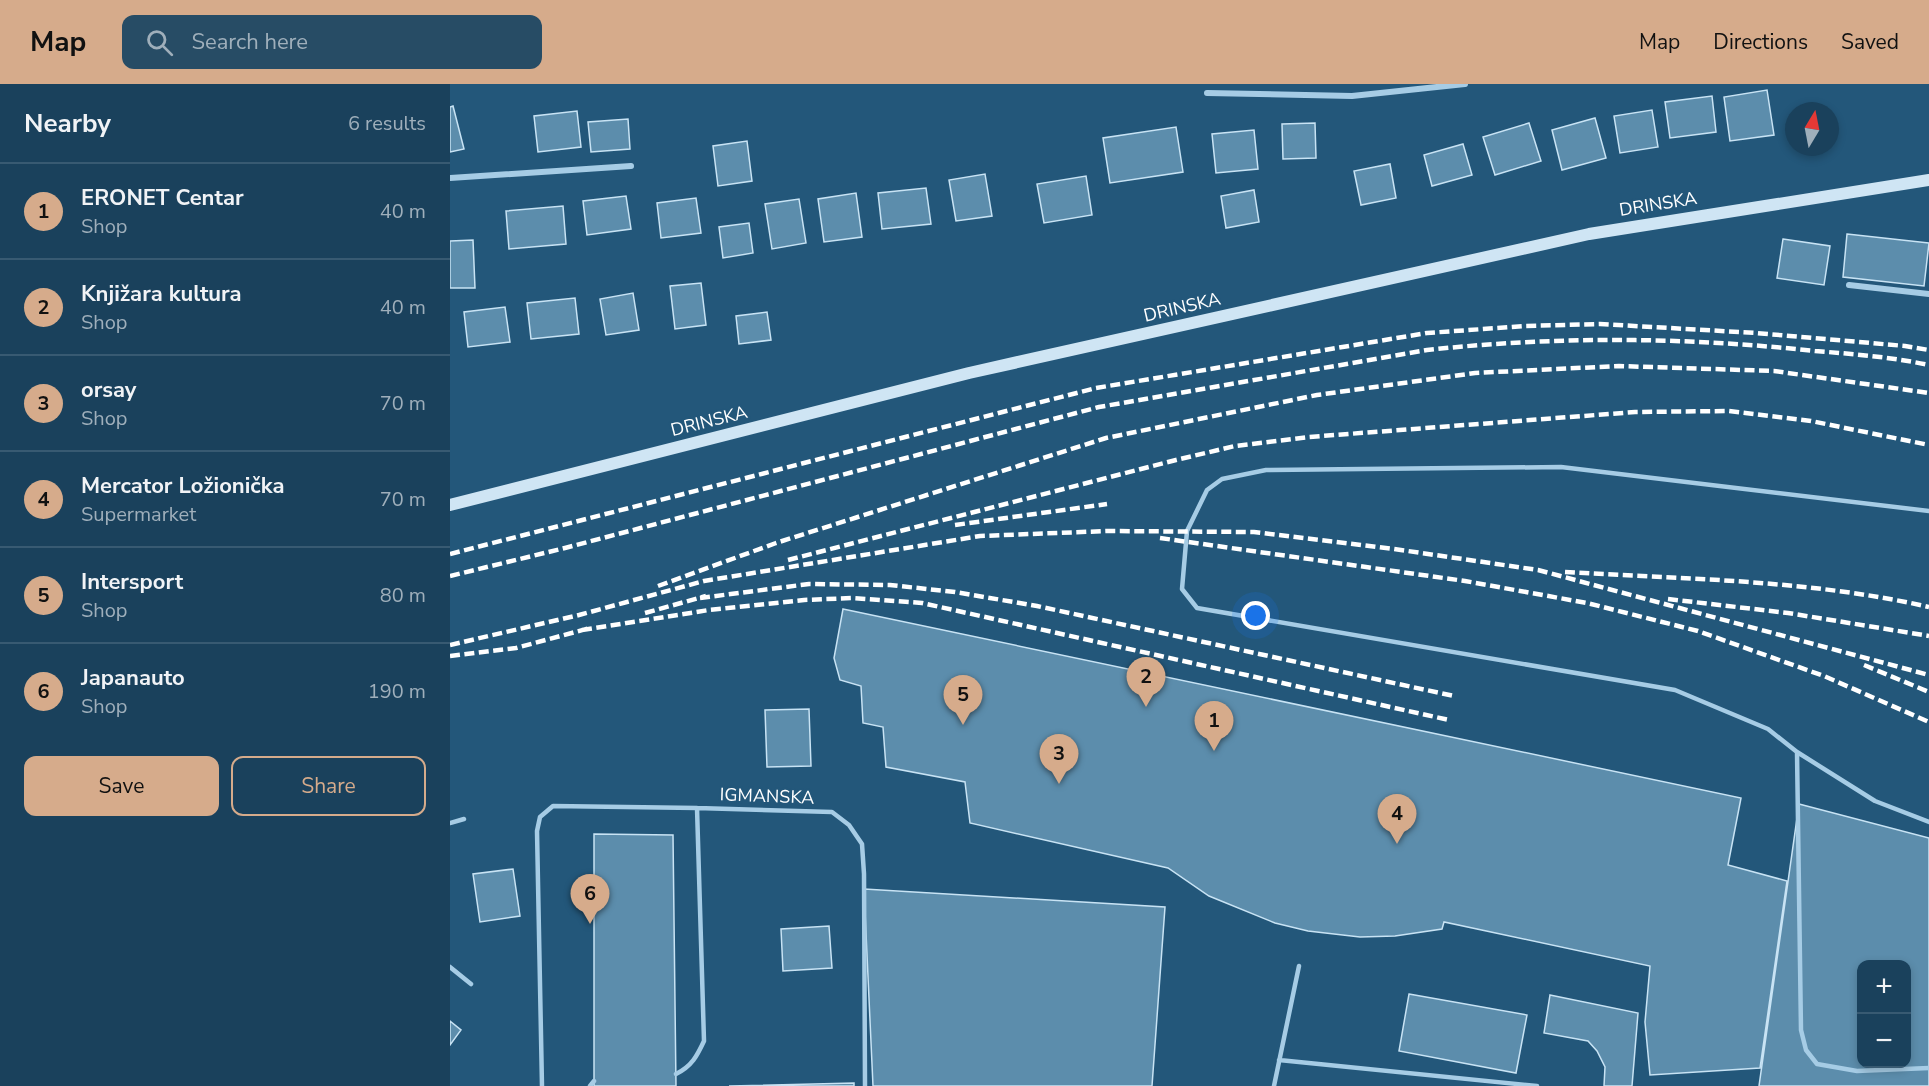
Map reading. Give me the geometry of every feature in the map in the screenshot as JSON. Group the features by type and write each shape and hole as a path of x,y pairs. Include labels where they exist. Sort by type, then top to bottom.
{"main road":[{"name":"DRINSKA","path":"450,505 969,373 1577,236 1929,180"}],"street":[{"path":"1207,93 1352,96 1465,84"},
{"path":"450,178 631,166"},
{"path":"1849,285 1929,294"}],"lane":[{"path":"1929,511 1561,467 1266,470 1222,479 1208,490 1187,531 1182,589 1197,608 1674,690 1768,729 1797,752 1875,801 1929,822"},
{"path":"1797,752 1801,1030 1806,1050 1817,1064 1857,1071 1929,1068"},
{"name":"IGMANSKA","path":"542,1086 537,831 540,817 553,807 832,812 849,825 862,844 864,874 865,1086"},
{"path":"676,1074 688,1068 704,1041 697,808"},
{"path":"450,823 464,819"},
{"path":"1274,1086 1299,966"},
{"path":"450,967 471,984"},
{"path":"1279,1060 1538,1086"}],"building":[{"path":"1767,90 1774,135 1730,141 1724,97"},
{"path":"1712,96 1716,132 1670,138 1665,102"},
{"path":"453,106 464,149 450,152 450,107"},
{"path":"1652,110 1658,147 1620,153 1614,116"},
{"path":"577,111 581,147 538,152 534,116"},
{"path":"1595,118 1606,158 1562,170 1552,130"},
{"path":"628,119 630,149 591,152 588,122"},
{"path":"1315,123 1316,158 1283,159 1282,124"},
{"path":"1529,123 1541,161 1495,175 1483,137"},
{"path":"1176,127 1183,172 1110,183 1103,138"},
{"path":"1254,130 1258,169 1216,173 1212,134"},
{"path":"747,141 752,181 718,186 713,146"},
{"path":"1463,144 1472,175 1432,186 1424,155"},
{"path":"1390,164 1396,198 1361,205 1354,171"},
{"path":"985,174 992,216 956,221 949,180"},
{"path":"1086,176 1092,215 1044,223 1037,184"},
{"path":"926,188 931,224 882,229 878,193"},
{"path":"1254,190 1259,222 1226,228 1221,196"},
{"path":"856,193 862,237 824,242 818,199"},
{"path":"626,196 631,229 587,235 583,201"},
{"path":"696,198 701,233 661,238 657,203"},
{"path":"799,199 806,243 772,249 765,204"},
{"path":"563,206 566,244 509,249 506,211"},
{"path":"749,223 753,253 723,258 719,227"},
{"path":"1847,234 1929,243 1924,286 1843,277"},
{"path":"1783,239 1830,246 1824,285 1777,278"},
{"path":"473,240 475,288 450,288 450,241"},
{"path":"701,283 706,325 675,329 670,286"},
{"path":"633,293 639,330 606,335 600,299"},
{"path":"575,298 579,334 531,339 527,303"},
{"path":"505,307 510,342 468,347 464,312"},
{"path":"767,312 771,340 739,344 736,316"},
{"path":"843,609 1741,798 1728,865 1787,881 1760,1068 1650,1075 1645,1022 1650,966 1444,922 1442,929 1395,936 1360,937 1308,931 1275,923 1209,896 1168,868 970,823 965,782 886,767 883,727 863,723 861,686 840,680 834,658"},
{"path":"809,709 811,766 767,767 765,710"},
{"path":"1799,804 1929,838 1929,1086 1759,1086"},
{"path":"594,834 673,835 676,1086 594,1086"},
{"path":"513,869 520,916 480,922 473,874"},
{"path":"864,889 1165,907 1152,1086 873,1086"},
{"path":"829,926 832,968 783,971 781,929"},
{"path":"1409,994 1527,1015 1516,1073 1399,1051"},
{"path":"1550,995 1638,1013 1632,1086 1604,1086 1605,1067 1597,1051 1588,1041 1544,1033"},
{"path":"450,1021 461,1030 450,1045"},
{"path":"854,1083 854,1086 729,1086"}],"railway":[{"path":"450,554 1096,388 1427,333 1526,326 1600,324 1756,333 1929,350"},
{"path":"450,576 565,548 1099,407 1427,350 1572,340 1670,341 1767,346 1929,365"},
{"path":"658,586 776,543 1106,438 1317,395 1475,373 1619,366 1774,371 1929,393"},
{"path":"788,560 1235,446 1309,437 1635,412 1729,411 1811,421 1929,445"},
{"path":"955,525 1107,504"},
{"path":"450,645 579,615 704,581 980,536 1107,531 1254,532 1538,570 1929,675"},
{"path":"1160,538 1465,581 1587,603 1698,631 1824,676 1929,722"},
{"path":"1565,572 1794,586 1839,591 1929,607"},
{"path":"700,598 809,584 890,585 955,592 1037,606 1454,696"},
{"path":"645,613 706,596"},
{"path":"582,630 709,610 804,600 853,598 922,603 1449,720"},
{"path":"1668,599 1788,613 1929,636"},
{"path":"450,656 516,648 590,628"},
{"path":"1864,665 1929,692"}],"place":[{"name":"Knjižara kultura","path":"1146,707"},
{"name":"Intersport","path":"963,725"},
{"name":"ERONET Centar","path":"1214,751"},
{"name":"orsay","path":"1059,784"},
{"name":"Mercator Ložionička","path":"1397,844"},
{"name":"Japanauto","path":"590,924"}]}
